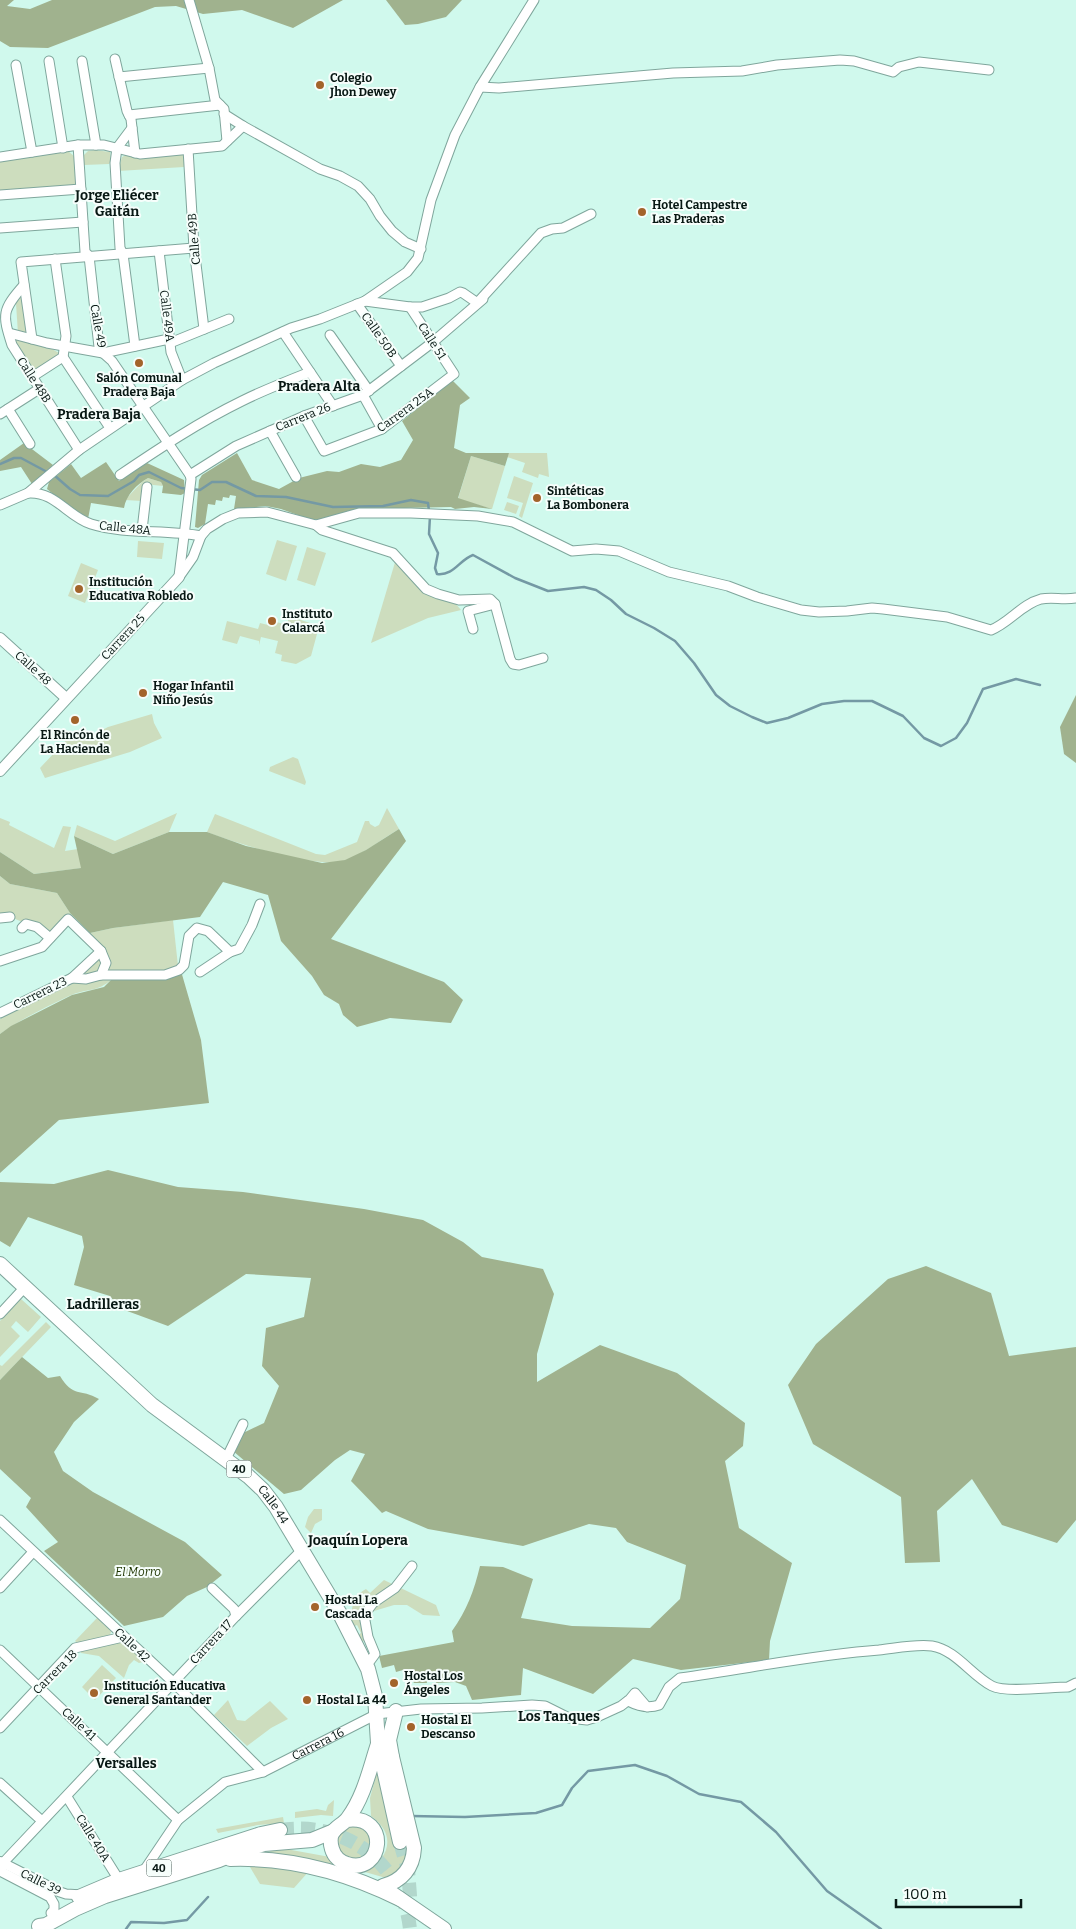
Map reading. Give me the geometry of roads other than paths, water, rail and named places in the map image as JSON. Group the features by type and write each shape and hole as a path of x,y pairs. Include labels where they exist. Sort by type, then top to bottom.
{"highway":[{"name":"Calle 44","path":"0,1264 152,1405 248,1476 268,1497 302,1550 367,1665 373,1686 377,1714 378,1743 400,1842"},
{"path":"383,1886 395,1882 404,1874 410,1867 413,1854 410,1829 389,1740 396,1711"},
{"path":"378,1743 392,1757"},
{"name":"40","path":"360,1798 378,1743"},
{"path":"347,1820 360,1798"},
{"path":"360,1798 367,1823"},
{"path":"333,1853 331,1838 342,1822 361,1820 367,1823 372,1827 377,1838 376,1851 369,1861 364,1864 351,1866"},
{"name":"40","path":"37,1927 46,1925 143,1872 261,1834 280,1830"},
{"name":"40","path":"121,1885 219,1860 264,1844 312,1840 334,1831"},
{"path":"312,1840 333,1853 338,1859 383,1886 444,1929"},
{"path":"219,1860 270,1860 308,1866 356,1880 400,1899"},
{"path":"83,1895 121,1885"},
{"name":"40","path":"37,1927 51,1913 83,1895"}],"street":[{"path":"189,0 210,68 215,100 222,109 244,126 320,169 340,176 358,186 370,199 386,225 399,238 421,249"},
{"path":"0,505 28,493 79,450 182,380 214,363 283,332 361,302 407,272 418,258 431,200 455,135 480,87 534,0"},
{"path":"115,59 132,128 135,153"},
{"path":"480,87 499,88 673,73 742,70 840,60 854,61 893,72 899,67 919,62 989,70"},
{"path":"49,61 63,148"},
{"path":"82,61 96,145"},
{"path":"16,65 32,152"},
{"path":"119,77 210,68"},
{"path":"129,115 222,109"},
{"path":"222,109 227,141"},
{"path":"0,157 78,145 104,145 135,153 222,146 244,126"},
{"path":"132,128 116,148 115,163 120,248 123,254 136,346"},
{"name":"Calle 49","path":"78,145 85,252 89,256 99,347 102,353 112,361 191,479"},
{"name":"Calle 49B","path":"188,149 194,248 204,329"},
{"path":"0,195 81,189"},
{"name":"Carrera 26","path":"191,479 236,446 304,416 366,393 433,342 483,299 498,279 540,234 552,229 563,228 591,214"},
{"path":"0,228 83,222"},
{"path":"32,339 21,262 194,248"},
{"name":"Calle 49A","path":"159,251 171,352 182,380"},
{"path":"55,259 66,336 63,357 110,428"},
{"name":"Calle 48B","path":"24,285 12,300 5,313 6,327 12,345 79,450"},
{"path":"361,302 422,307 437,303 460,292 476,302 483,299"},
{"name":"Calle 50B","path":"361,302 401,366"},
{"name":"Calle 51","path":"410,307 454,374"},
{"path":"9,333 102,353 170,341 229,319"},
{"path":"283,332 332,406"},
{"path":"330,335 366,393 382,429"},
{"path":"32,377 63,357"},
{"path":"120,475 167,443 244,400 310,372"},
{"name":"Carrera 25A","path":"304,416 324,451 382,429 454,374"},
{"path":"30,444 4,411 39,389"},
{"path":"270,431 296,477"},
{"path":"179,576 191,479"},
{"path":"142,530 146,487"},
{"name":"Calle 48A","path":"28,493 38,492 48,496 75,516 88,523 102,527 185,533 201,536"},
{"path":"179,576 193,557 201,536 207,529 223,519 238,513 253,511 278,514 316,525 322,530 393,553 426,589 438,594 458,600 490,599 495,604 513,664 519,665 543,658"},
{"path":"316,525 359,513 444,514 497,518 513,522 572,551 596,549 619,551 669,572 728,586 801,610 819,612 872,608 884,609 947,617 991,630 1029,605 1041,600 1076,598"},
{"name":"Carrera 25","path":"0,770 179,576"},
{"path":"473,629 468,611 495,604"},
{"name":"Calle 48","path":"0,638 66,698"},
{"path":"200,972 230,952 239,949 252,925 260,904"},
{"path":"0,960 42,947 68,919 101,951 106,963 101,975"},
{"path":"22,928 26,924 37,927 50,938"},
{"path":"72,978 86,979 101,975 165,976 173,973 184,965 189,936 197,928 208,931 230,952"},
{"name":"Carrera 23","path":"0,1013 72,978 101,951"},
{"path":"0,1314 25,1287"},
{"path":"226,1459 243,1424"},
{"name":"Calle 42","path":"0,1520 173,1682 263,1772"},
{"name":"Carrera 17","path":"1,1866 173,1682 302,1550"},
{"path":"0,1588 33,1552"},
{"path":"367,1665 375,1654 368,1637 364,1614 373,1603 395,1588 412,1566"},
{"path":"212,1588 234,1609 236,1616"},
{"name":"Carrera 18","path":"0,1728 75,1648 123,1637"},
{"path":"647,1707 635,1693 628,1701 637,1706 647,1707 659,1705 669,1687 680,1678 910,1646 933,1646 950,1653 976,1675 994,1687 1009,1689 1073,1686"},
{"name":"Calle 41","path":"0,1650 109,1752 178,1820"},
{"name":"Carrera 16","path":"143,1872 178,1820 225,1782 263,1772 377,1714 396,1711 532,1705 545,1706 569,1718 587,1720 597,1718 628,1701"},
{"path":"0,1783 42,1822"},
{"name":"Calle 40A","path":"66,1797 121,1885"},
{"name":"Calle 39","path":"1,1866 60,1892 83,1895"},
{"name":"Calle 39","path":"1,1866 50,1897 54,1902 51,1913"}],"water":[{"path":"698,215 714,219 713,225 696,222"}],"waterway":[{"path":"0,464 14,458 21,458 49,473"},
{"path":"54,475 80,495 108,496 134,481 139,475 149,472 181,488 200,490 212,482 226,482 256,496 286,497 333,507 383,506 411,500 428,503 429,511"},
{"path":"430,516 429,534 438,553 435,568 437,574 448,573 473,555 515,578 548,591 584,587 596,590 611,600 626,614 675,641 694,663 716,695 730,706 767,723 788,718 822,704 844,701 872,701 903,716 924,738 941,746 956,738 967,723 983,689 1016,679 1040,685"},
{"path":"411,1816 465,1817 536,1813 562,1805 572,1788 588,1771 635,1765 667,1776 699,1794 741,1802 776,1832 827,1891 881,1929"},
{"path":"126,1929 131,1922 164,1923 187,1920 208,1897"}],"tunnel":[{"path":"280,1830 304,1829 327,1832 348,1840 367,1851 383,1866 396,1884 405,1905 410,1929"},
{"path":"400,1842 408,1870 411,1908"}],"place":[{"name":"Colegio Jhon Dewey","path":"320,85"},
{"name":"Hotel Campestre Las Praderas","path":"642,212"},
{"name":"Salón Comunal Pradera Baja","path":"139,363"},
{"name":"Sintéticas La Bombonera","path":"537,498"},
{"name":"Institución Educativa Robledo","path":"79,589"},
{"name":"Instituto Calarcá","path":"272,621"},
{"name":"Hogar Infantil Niño Jesús","path":"143,693"},
{"name":"El Rincón de La Hacienda","path":"75,720"},
{"name":"Hostal La Cascada","path":"315,1607"},
{"name":"Hostal Los Ángeles","path":"394,1683"},
{"name":"Institución Educativa General Santander","path":"94,1693"},
{"name":"Hostal La 44","path":"307,1700"},
{"name":"Hostal El Descanso","path":"411,1727"}],"district":[{"name":"Jorge Eliécer Gaitán","path":"117,204"},
{"name":"Pradera Alta","path":"319,386"},
{"name":"Pradera Baja","path":"99,414"},
{"name":"Ladrilleras","path":"103,1304"},
{"name":"Joaquín Lopera","path":"358,1540"},
{"name":"Los Tanques","path":"559,1716"},
{"name":"Versalles","path":"126,1763"}],"park label":[{"name":"El Morro","path":"138,1572"}]}
